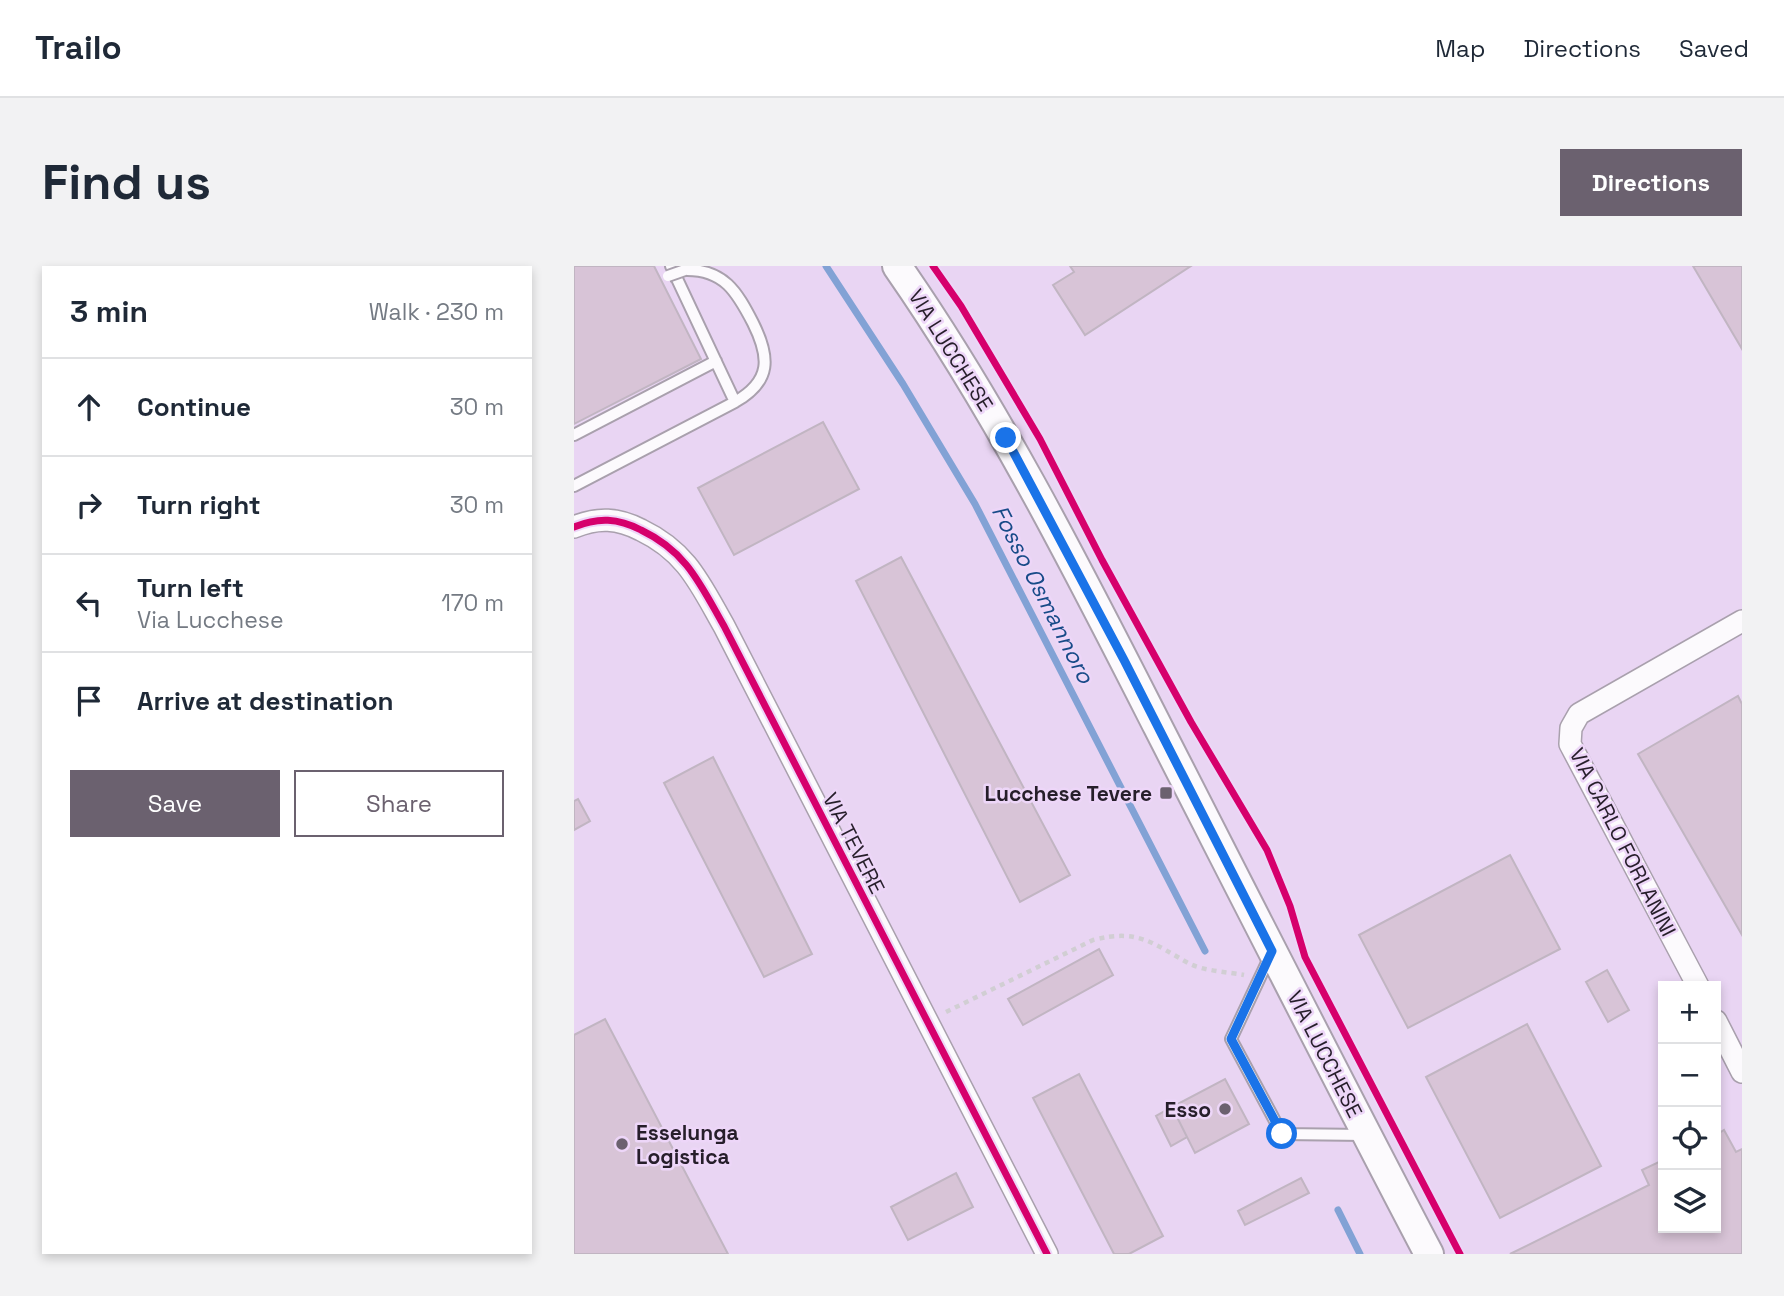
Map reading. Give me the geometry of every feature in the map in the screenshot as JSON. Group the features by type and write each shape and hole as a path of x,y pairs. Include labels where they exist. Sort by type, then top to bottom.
{"main road":[{"name":"VIA LUCCHESE","path":"897,266 956,354 1006,438 1124,660 1429,1254"}],"street":[{"name":"VIA TEVERE","path":"574,527 600,519 625,522 661,539 677,552 694,573 724,626 1047,1254"},
{"name":"VIA CARLO FORLANINI","path":"1695,981 1570,744 1571,728 1579,714 1742,621"},
{"path":"1721,1031 1742,1072"}],"lane":[{"path":"574,486 736,402 749,394 763,374 766,359 764,346 739,296 717,276 705,271 667,273 736,402"},
{"path":"574,435 716,361"},
{"path":"1272,951 1231,1039 1282,1134 1367,1135"}],"path":[{"path":"926,1021 1093,940 1109,935 1126,935 1149,940 1192,965 1259,978"}],"shaded area":[{"path":"574,266 1742,266 1742,1254 574,1254"}],"building":[{"path":"574,266 654,266 701,359 574,424"},
{"path":"1070,266 1191,266 1085,335 1053,285 1074,272"},
{"path":"1693,266 1742,266 1742,349"},
{"path":"823,422 859,489 734,555 698,488"},
{"path":"901,557 1070,875 1020,902 856,581"},
{"path":"1738,696 1742,704 1742,935 1638,754"},
{"path":"713,757 812,954 764,977 664,783"},
{"path":"578,799 590,821 574,830 574,801"},
{"path":"1510,855 1560,949 1408,1028 1359,935"},
{"path":"1099,949 1113,975 1023,1025 1008,999"},
{"path":"1607,970 1629,1010 1608,1022 1586,982"},
{"name":"Esselunga Logistica","path":"605,1019 728,1254 574,1254 574,1035"},
{"path":"1527,1024 1601,1166 1500,1218 1426,1077"},
{"path":"1079,1074 1163,1236 1129,1254 1114,1254 1033,1098"},
{"path":"1225,1079 1249,1124 1195,1153 1172,1107"},
{"path":"1172,1107 1187,1137 1171,1146 1156,1116"},
{"path":"1724,1130 1736,1152 1742,1149 1742,1254 1510,1254 1649,1185 1642,1170 1658,1162 1658,1233 1721,1233 1721,1132"},
{"path":"956,1173 973,1207 908,1240 891,1207"},
{"path":"1301,1178 1309,1193 1245,1225 1238,1211"}],"waterway":[{"name":"Fosso Osmannoro","path":"826,266 903,384 975,504 1205,951"},
{"name":"Fosso Osmannoro","path":"1338,1210 1360,1254"}],"cycle path":[{"path":"933,266 961,306 1040,439 1102,560 1191,722 1267,850 1290,906 1305,957 1460,1254"},
{"path":"574,527 608,520 633,526 670,548 691,570 724,626 1047,1254"}],"place":[{"name":"Lucchese Tevere","path":"1166,793"},
{"name":"Esso","path":"1225,1109"},
{"name":"Esselunga Logistica","path":"622,1144"}],"route":[{"path":"1006,438 1124,660 1272,951 1231,1039 1282,1134"}]}
